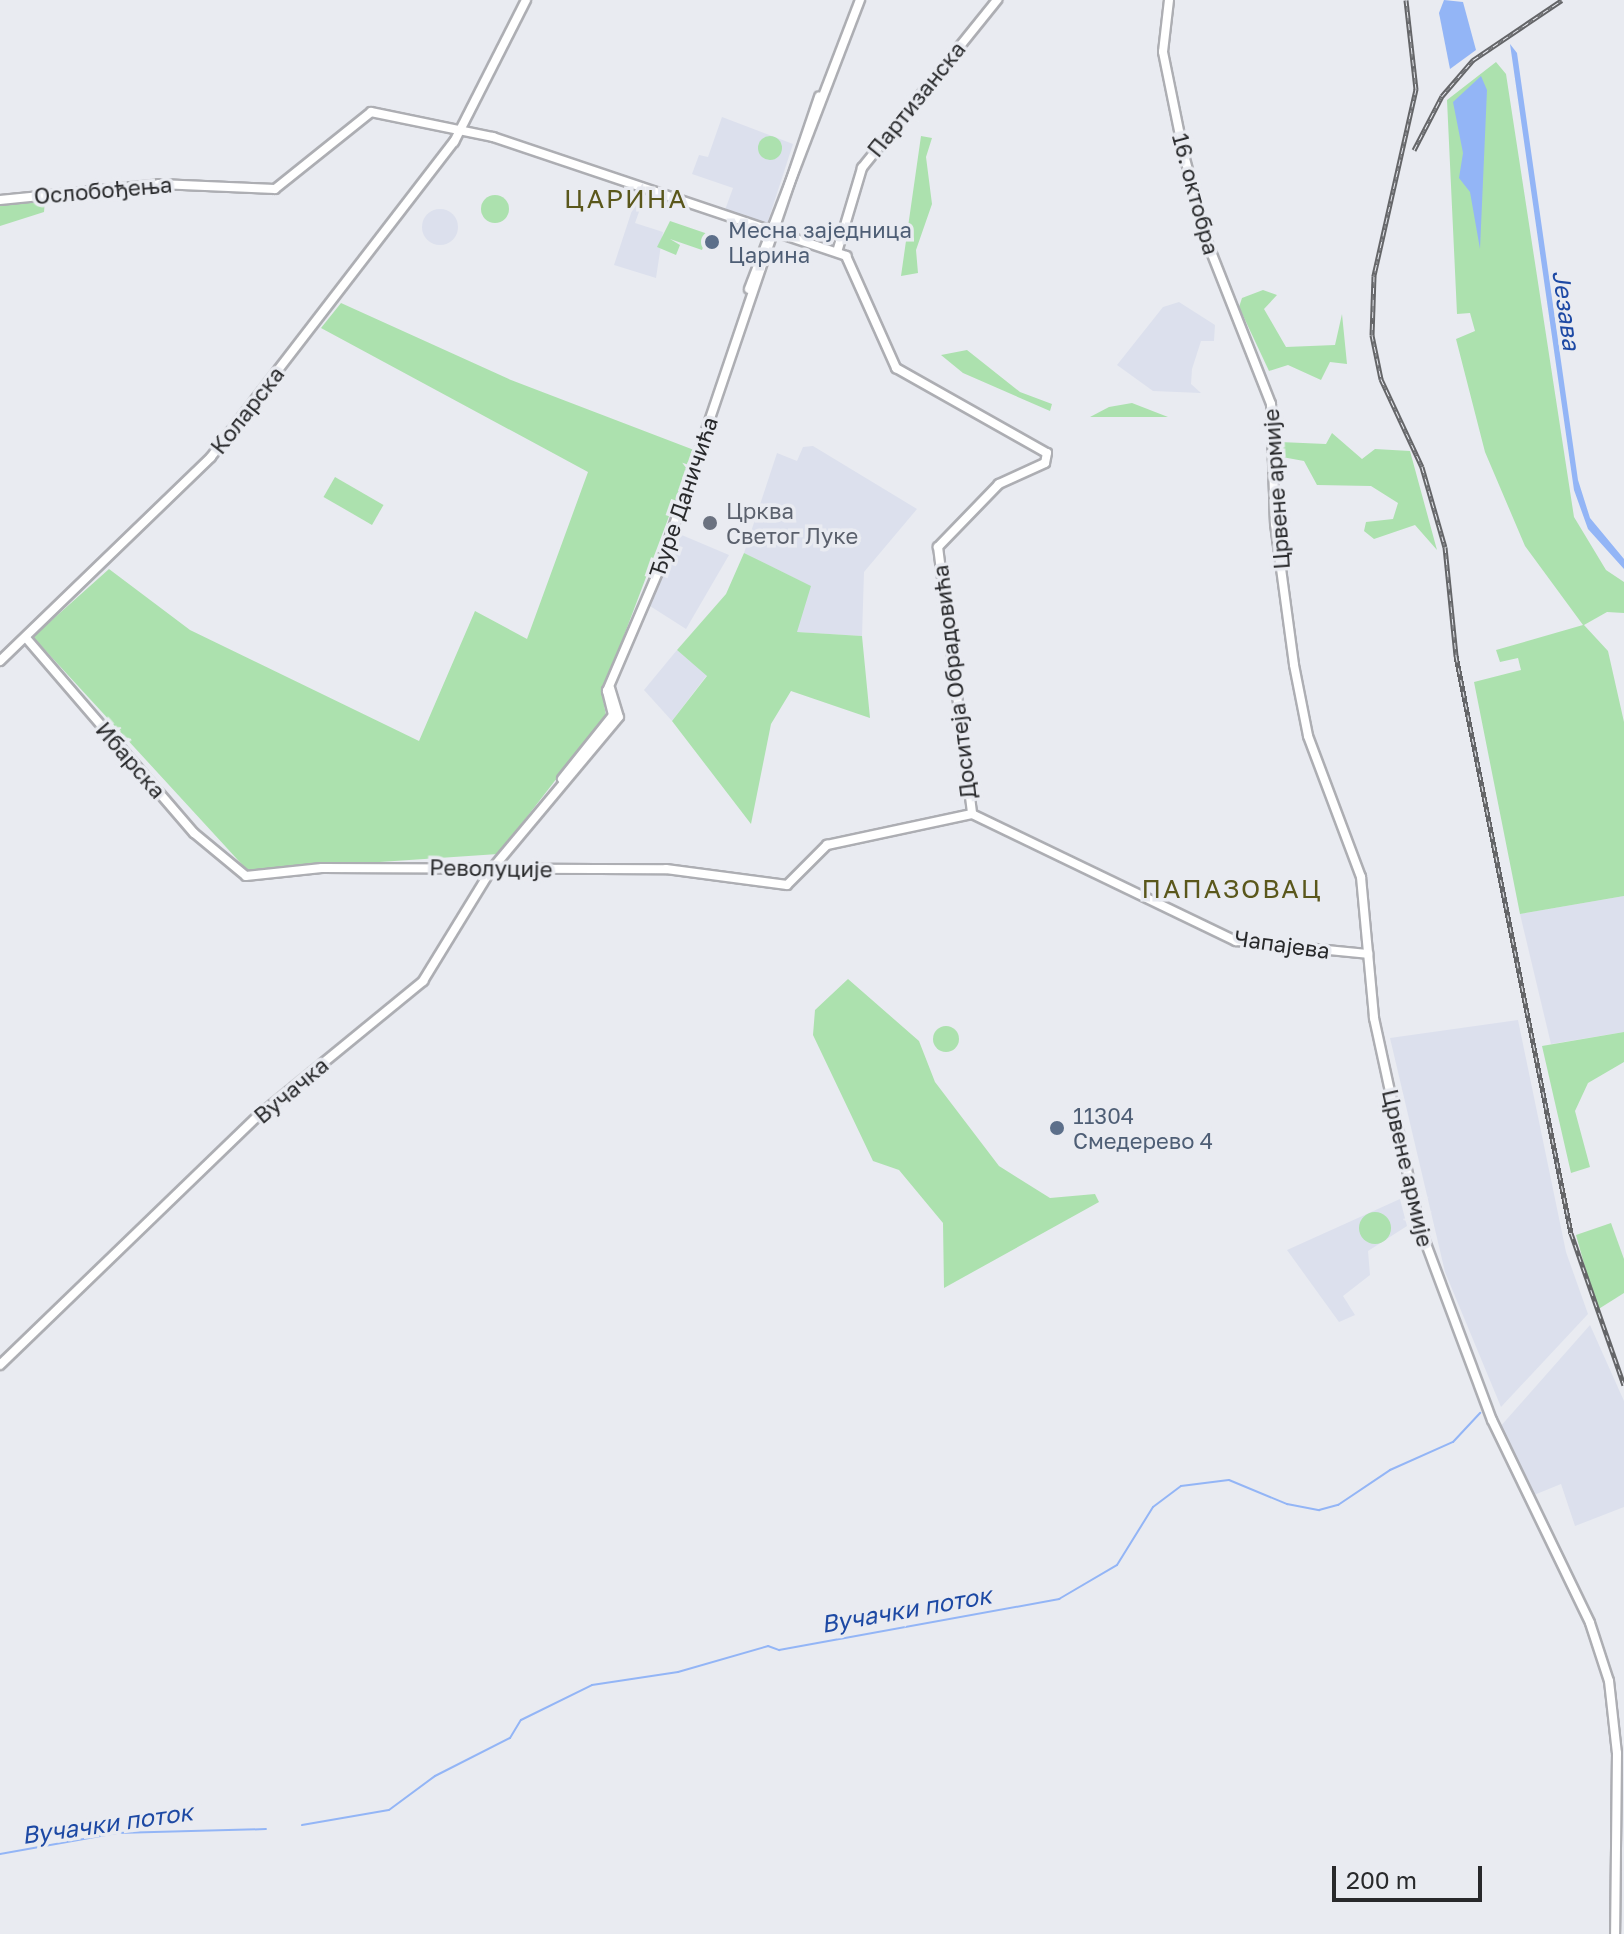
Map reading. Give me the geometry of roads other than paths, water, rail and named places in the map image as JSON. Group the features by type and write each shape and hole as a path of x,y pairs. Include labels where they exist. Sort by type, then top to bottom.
{"street":[{"name":"Коларска","path":"0,661 27,639 206,463 462,129 526,0"},
{"name":"Ђуре Даничића","path":"616,714 606,699 610,685 658,572 771,231 819,97 860,0"},
{"name":"Партизанска","path":"837,252 862,168 997,0"},
{"name":"16. октобра","path":"1169,0 1163,52 1191,184 1265,379"},
{"name":"Ослобођења","path":"0,200 159,184 275,189 322,158 367,112 462,129"},
{"path":"462,129 837,252"},
{"name":"Доситеја Обрадовића","path":"837,252 849,260 893,365 1040,446 1045,463 1011,474 944,537 938,547 972,814 983,822"},
{"name":"Црвене армије","path":"1265,379 1294,665 1311,745 1356,857 1377,1037 1429,1257 1512,1468 1590,1623 1609,1681 1617,1753 1615,1934"},
{"name":"Ибарска","path":"27,639 194,833 242,875"},
{"name":"Вучачка","path":"0,1365 257,1117 423,981 491,870 616,714"},
{"name":"Револуције","path":"242,875 666,869 787,885 827,845 972,814"},
{"name":"Чапајева","path":"983,822 1058,849 1152,904 1236,941 1368,954"}],"water":[{"path":"1444,0 1463,2 1476,50 1450,69 1439,13"},
{"path":"1510,44 1517,53 1578,480 1590,518 1624,559 1624,569 1588,529 1574,490"},
{"path":"1481,76 1487,90 1480,249 1470,192 1459,178 1463,153 1453,102"}],"waterway":[{"name":"Вучачки поток","path":"302,1825 389,1810 435,1776 510,1738 521,1720 592,1685 678,1672 768,1646 779,1650 1059,1599 1117,1565 1153,1507 1181,1486 1229,1480 1287,1504 1319,1510 1338,1505 1390,1470 1453,1442 1480,1413"},
{"name":"Вучачки поток","path":"0,1854 117,1833 266,1829"}],"railway":[{"path":"1406,0 1416,89 1374,276 1372,335 1381,379 1422,467 1445,547 1456,656 1571,1233 1624,1385"},
{"path":"1414,150 1442,96 1473,60 1562,0"}],"place":[{"name":"Месна заједница Царина","path":"712,242"},
{"name":"Црква Светог Луке","path":"710,523"},
{"name":"11304 Смедерево 4","path":"1057,1128"}],"district":[{"name":"ЦАРИНА","path":"626,199"},
{"name":"ПАПАЗОВАЦ","path":"1232,889"}],"water label":[{"name":"Језава","path":"1567,310"}]}
